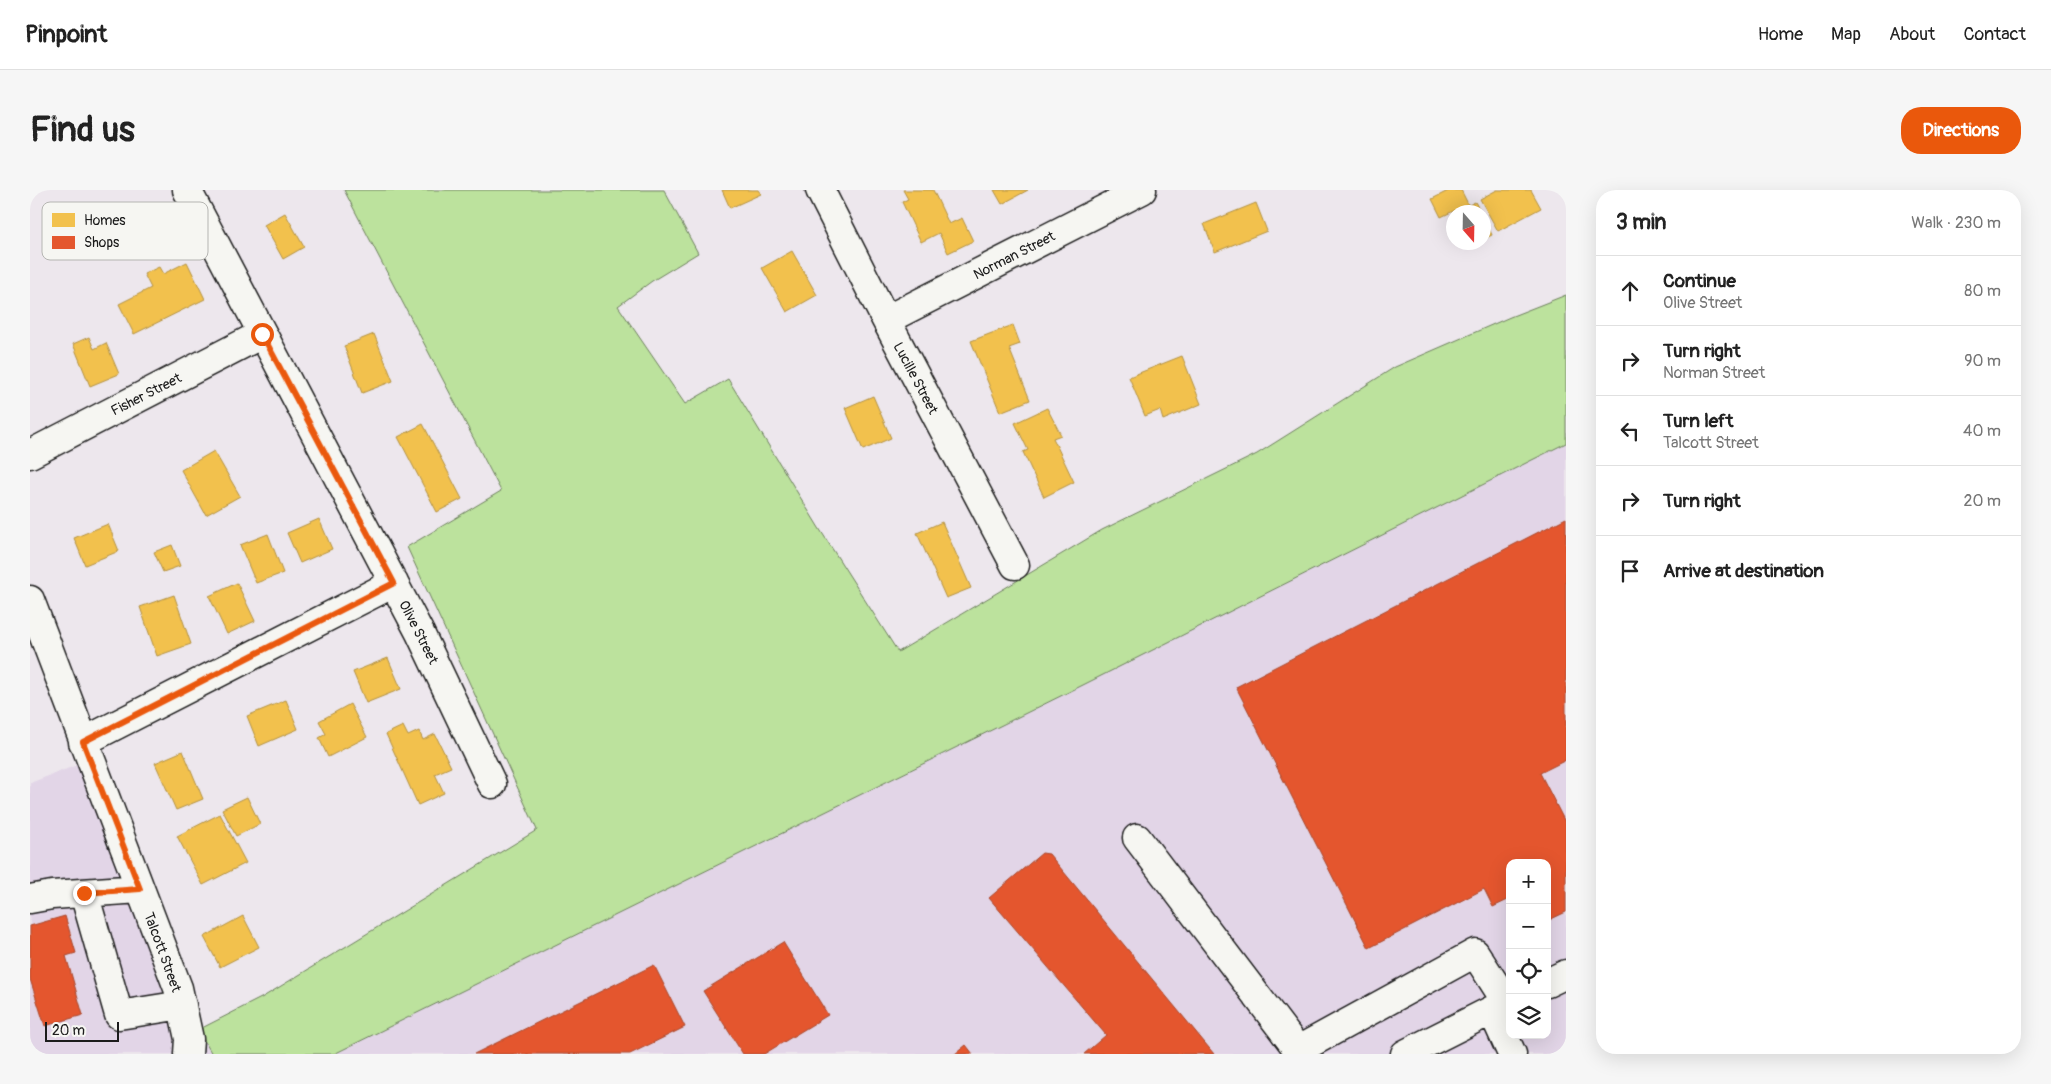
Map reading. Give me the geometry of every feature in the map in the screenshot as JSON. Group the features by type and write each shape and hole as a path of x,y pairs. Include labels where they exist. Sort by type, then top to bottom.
{"street":[{"name":"Olive Street","path":"187,190 193,202"},
{"name":"Lucille Street","path":"820,190 1015,565"},
{"name":"Norman Street","path":"886,320 1142,190"},
{"name":"Olive Street","path":"208,230 394,583 492,784"},
{"name":"Fisher Street","path":"30,454 262,334"},
{"path":"83,742 394,583"},
{"name":"Talcott Street","path":"30,600 178,988 189,1039 188,1054"},
{"path":"1137,838 1290,1049 1474,953 1503,1005 1512,1054"},
{"path":"30,899 140,889"},
{"path":"84,893 119,1015 182,1006"},
{"path":"1405,1054 1503,1005"}],"shaded area":[{"path":"1566,443 1566,1054 334,1054 1081,686"},
{"path":"85,762 198,1030 212,1054 30,1054 30,783"}],"green space":[{"path":"344,190 664,190 698,253 652,281 618,306 685,404 728,379 819,528 898,652 1102,530 1257,454 1395,367 1566,295 1566,443 1081,686 334,1054 212,1054 198,1030 263,997 537,830 407,547 501,491"}],"building: Homes":[{"path":"722,190 758,190 761,194 730,208"},
{"path":"903,190 933,190 949,224 962,218 973,241 948,253 939,233 921,242 902,202 908,199"},
{"path":"994,190 1028,190 1002,204"},
{"path":"1450,190 1461,190 1468,204 1446,205 1446,215 1441,217 1432,199"},
{"path":"1497,190 1531,190 1541,208 1498,231 1491,219 1491,205 1483,205 1480,199"},
{"path":"1256,203 1267,231 1215,252 1204,224"},
{"path":"285,213 304,247 283,259 264,225"},
{"path":"792,251 817,295 787,312 762,268"},
{"path":"187,262 205,299 134,334 119,304 151,288 144,274 159,267 163,274"},
{"path":"1013,325 1020,344 1009,348 1030,400 1000,412 971,341"},
{"path":"374,334 393,381 362,393 344,346"},
{"path":"89,337 94,349 106,343 119,374 90,386 73,344"},
{"path":"1182,356 1201,404 1163,420 1160,410 1145,416 1129,377"},
{"path":"873,396 891,438 863,450 845,408"},
{"path":"1047,408 1061,435 1053,438 1074,482 1044,497 1023,452 1028,450 1015,423"},
{"path":"423,424 462,499 437,512 398,437"},
{"path":"214,451 240,496 206,515 181,470"},
{"path":"319,519 332,549 300,563 287,533"},
{"path":"942,522 971,588 946,598 917,533"},
{"path":"108,524 119,551 85,565 74,538"},
{"path":"268,534 283,573 256,583 240,545"},
{"path":"172,545 180,566 163,572 154,552"},
{"path":"237,583 255,621 227,634 209,596"},
{"path":"174,595 191,644 157,656 140,607"},
{"path":"388,658 401,689 366,703 353,672"},
{"path":"286,700 298,729 259,746 247,716"},
{"path":"350,704 367,737 328,757 319,738 326,734 319,721"},
{"path":"403,726 408,736 419,731 423,740 435,734 451,767 435,774 444,793 418,805 386,734"},
{"path":"183,751 203,799 176,810 155,763"},
{"path":"247,797 260,824 236,836 222,809"},
{"path":"220,814 246,863 203,885 177,836"},
{"path":"243,916 259,947 220,967 204,937"}],"building: Shops":[{"path":"1566,518 1566,760 1540,773 1566,824 1566,912 1551,919 1551,859 1506,859 1506,901 1493,907 1484,889 1369,948 1236,687"},
{"path":"1042,853 1049,854 1214,1054 1084,1054 1106,1035 989,898"},
{"path":"65,916 76,953 66,956 83,1015 45,1026 30,979 30,926"},
{"path":"783,942 828,1015 764,1054 743,1054 703,991"},
{"path":"654,965 685,1027 630,1054 474,1054"},
{"path":"966,1045 973,1054 955,1054"}],"route":[{"path":"84,893 140,889 83,742 394,583 262,334"}]}
